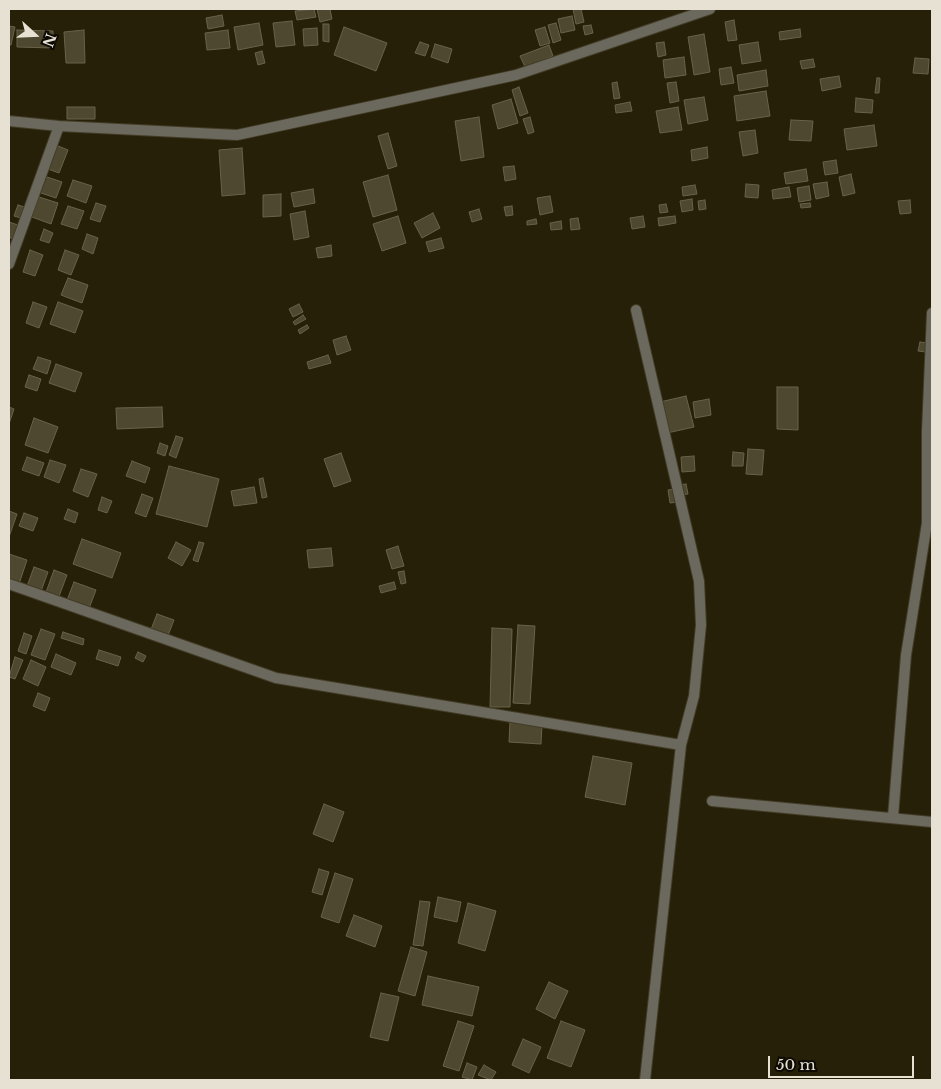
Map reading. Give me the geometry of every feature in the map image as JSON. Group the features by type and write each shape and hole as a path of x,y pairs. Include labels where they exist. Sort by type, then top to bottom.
{"street":[{"path":"9,121 58,126 238,135 516,75 710,9"},
{"path":"9,264 58,126"},
{"path":"636,310 699,581 701,624 694,696 680,745 645,1080"},
{"path":"893,817 906,655 927,523 927,430 932,313"},
{"path":"9,584 276,678 680,745"},
{"path":"712,801 932,822"}],"building":[{"path":"314,9 316,17 297,20 295,11"},
{"path":"317,9 330,9 332,19 320,22"},
{"path":"573,9 581,9 584,22 576,24"},
{"path":"222,15 224,26 208,29 206,18"},
{"path":"572,16 575,30 561,33 558,19"},
{"path":"734,20 737,40 728,41 725,22"},
{"path":"292,21 295,45 276,47 273,23"},
{"path":"259,23 263,45 238,50 234,27"},
{"path":"556,23 561,40 553,43 548,25"},
{"path":"323,24 329,24 329,42 323,41"},
{"path":"591,25 593,33 585,35 583,26"},
{"path":"9,26 15,27 11,45 9,45"},
{"path":"344,27 387,43 376,71 334,55"},
{"path":"545,27 550,43 540,46 535,30"},
{"path":"317,28 318,45 304,46 303,29"},
{"path":"800,29 801,37 780,40 779,32"},
{"path":"17,30 53,31 53,48 17,47"},
{"path":"84,30 85,63 66,63 64,32"},
{"path":"228,30 230,48 207,50 205,33"},
{"path":"704,34 710,72 694,75 688,37"},
{"path":"420,42 429,45 425,56 415,53"},
{"path":"664,42 666,55 658,57 656,43"},
{"path":"758,42 761,61 742,64 739,45"},
{"path":"435,44 452,49 448,63 431,57"},
{"path":"549,45 553,56 525,67 520,56"},
{"path":"262,51 265,63 258,65 255,53"},
{"path":"684,57 686,75 665,78 663,60"},
{"path":"915,58 929,59 928,74 913,73"},
{"path":"813,59 815,67 802,69 800,61"},
{"path":"731,67 734,83 721,85 719,69"},
{"path":"766,70 768,86 739,91 737,75"},
{"path":"839,76 841,87 822,91 820,79"},
{"path":"877,78 880,78 879,93 875,93"},
{"path":"617,82 620,98 614,99 612,83"},
{"path":"676,82 679,101 670,103 667,83"},
{"path":"519,87 528,113 520,116 512,90"},
{"path":"766,91 770,116 737,121 734,96"},
{"path":"704,97 708,120 688,124 684,100"},
{"path":"856,98 873,100 872,113 855,112"},
{"path":"511,99 518,123 498,129 492,105"},
{"path":"630,102 632,111 616,113 615,105"},
{"path":"67,107 95,107 95,119 67,119"},
{"path":"678,107 682,130 660,133 656,111"},
{"path":"479,117 484,157 461,161 455,121"},
{"path":"530,117 534,132 528,134 523,119"},
{"path":"791,120 813,121 811,141 789,140"},
{"path":"874,125 877,146 847,150 844,129"},
{"path":"755,130 758,153 743,156 739,132"},
{"path":"388,133 397,166 388,169 378,136"},
{"path":"53,144 68,150 59,173 45,168"},
{"path":"707,147 708,158 692,161 691,150"},
{"path":"242,148 245,194 222,196 219,150"},
{"path":"836,160 838,173 825,175 823,162"},
{"path":"514,166 516,179 505,181 503,167"},
{"path":"806,169 808,181 786,184 784,173"},
{"path":"851,174 855,193 843,196 839,177"},
{"path":"388,175 397,210 373,217 363,182"},
{"path":"44,176 62,182 56,198 38,192"},
{"path":"73,180 92,186 86,203 67,196"},
{"path":"827,182 829,196 816,199 813,184"},
{"path":"746,184 759,185 758,198 745,197"},
{"path":"695,185 697,194 683,196 682,187"},
{"path":"809,186 811,200 799,202 797,188"},
{"path":"789,187 791,197 773,199 772,190"},
{"path":"313,189 315,203 294,207 291,193"},
{"path":"281,194 281,216 263,217 263,195"},
{"path":"550,196 553,212 540,215 537,198"},
{"path":"39,197 58,203 51,224 32,217"},
{"path":"692,199 693,210 682,212 680,201"},
{"path":"705,200 706,209 699,210 698,201"},
{"path":"910,200 911,213 900,214 898,201"},
{"path":"96,203 106,206 100,222 90,219"},
{"path":"810,203 811,207 801,208 800,204"},
{"path":"666,204 668,212 660,213 659,205"},
{"path":"18,205 28,208 24,219 14,216"},
{"path":"68,206 84,211 77,229 61,224"},
{"path":"512,206 513,215 506,216 504,207"},
{"path":"479,209 482,219 472,222 469,212"},
{"path":"305,211 309,237 294,240 290,214"},
{"path":"433,213 440,228 422,238 414,223"},
{"path":"398,216 406,243 382,251 373,224"},
{"path":"643,216 645,227 632,229 630,218"},
{"path":"675,216 676,223 659,226 658,218"},
{"path":"578,218 580,229 571,230 570,219"},
{"path":"536,219 537,224 527,225 527,221"},
{"path":"561,221 562,229 551,230 550,223"},
{"path":"9,222 18,225 13,239 9,237"},
{"path":"44,229 53,233 49,243 40,240"},
{"path":"87,234 98,238 93,254 82,249"},
{"path":"441,238 444,248 429,252 426,242"},
{"path":"331,245 332,256 318,258 316,248"},
{"path":"30,250 43,255 35,276 23,272"},
{"path":"65,250 79,255 71,275 58,270"},
{"path":"68,278 88,285 82,303 61,295"},
{"path":"33,302 47,307 39,328 26,323"},
{"path":"58,302 83,311 75,333 50,324"},
{"path":"299,304 303,312 293,317 289,309"},
{"path":"303,315 306,319 295,325 293,322"},
{"path":"307,325 309,328 300,334 298,330"},
{"path":"346,336 351,350 337,355 333,340"},
{"path":"920,342 927,343 926,352 918,351"},
{"path":"328,355 331,363 309,369 307,362"},
{"path":"38,357 51,361 47,374 33,369"},
{"path":"56,364 82,373 75,392 49,383"},
{"path":"29,375 41,379 37,391 25,387"},
{"path":"777,387 798,387 798,430 777,429"},
{"path":"686,396 694,427 667,433 660,402"},
{"path":"709,399 711,415 695,418 693,402"},
{"path":"9,407 14,409 9,424"},
{"path":"162,407 163,427 117,429 116,408"},
{"path":"34,418 58,427 48,453 25,445"},
{"path":"176,436 183,438 176,458 169,455"},
{"path":"160,443 168,446 165,456 157,453"},
{"path":"748,449 764,450 762,475 746,474"},
{"path":"733,452 744,453 743,466 732,466"},
{"path":"341,453 351,481 334,487 324,459"},
{"path":"694,456 695,471 682,472 681,457"},
{"path":"27,457 44,463 39,476 22,470"},
{"path":"50,460 66,465 59,483 44,477"},
{"path":"132,461 150,468 145,483 126,476"},
{"path":"169,466 219,479 207,527 156,514"},
{"path":"81,469 97,474 88,497 73,491"},
{"path":"263,478 267,497 262,498 259,479"},
{"path":"686,484 688,494 681,495 679,485"},
{"path":"254,487 257,503 234,506 231,491"},
{"path":"675,489 678,502 670,503 668,490"},
{"path":"142,494 153,498 146,517 135,513"},
{"path":"102,497 112,501 107,513 98,510"},
{"path":"68,509 78,513 75,523 64,519"},
{"path":"9,511 17,514 9,537"},
{"path":"24,513 38,518 33,531 19,526"},
{"path":"82,539 121,553 112,578 73,564"},
{"path":"176,542 191,550 182,566 168,558"},
{"path":"199,542 204,543 198,562 193,560"},
{"path":"398,546 404,566 392,569 386,550"},
{"path":"331,548 333,566 309,568 307,550"},
{"path":"9,554 27,560 18,587 9,584"},
{"path":"34,567 48,572 40,594 26,589"},
{"path":"54,570 67,575 58,599 45,595"},
{"path":"404,571 406,583 401,584 398,572"},
{"path":"74,582 96,590 88,611 66,603"},
{"path":"394,582 396,589 381,593 379,586"},
{"path":"157,614 174,620 167,638 150,632"},
{"path":"518,625 535,626 530,704 513,703"},
{"path":"492,628 512,629 510,707 490,707"},
{"path":"41,629 55,634 45,660 31,655"},
{"path":"63,632 84,639 83,645 61,638"},
{"path":"24,633 32,636 26,654 18,651"},
{"path":"99,650 121,657 118,666 96,659"},
{"path":"138,652 146,656 143,662 135,658"},
{"path":"56,654 76,663 71,675 51,667"},
{"path":"15,657 23,660 15,679 9,677"},
{"path":"31,660 46,667 38,686 23,679"},
{"path":"38,693 50,698 45,711 33,706"},
{"path":"510,722 542,724 541,744 509,742"},
{"path":"593,756 632,763 625,805 585,797"},
{"path":"324,804 344,812 333,842 313,834"},
{"path":"319,869 329,872 322,895 312,892"},
{"path":"335,873 353,879 339,923 321,917"},
{"path":"438,897 461,902 457,922 434,917"},
{"path":"420,901 430,902 423,946 413,945"},
{"path":"468,903 496,911 485,951 458,943"},
{"path":"354,915 382,926 375,947 346,936"},
{"path":"411,947 427,952 415,996 398,991"},
{"path":"428,976 479,987 472,1016 422,1005"},
{"path":"549,982 568,991 555,1019 536,1009"},
{"path":"381,993 399,997 388,1041 370,1037"},
{"path":"458,1021 474,1026 459,1071 443,1066"},
{"path":"561,1021 585,1030 571,1067 547,1058"},
{"path":"523,1039 541,1047 529,1073 512,1065"},
{"path":"467,1063 477,1067 472,1080 462,1077"},
{"path":"484,1065 496,1072 491,1080 478,1075"}]}
